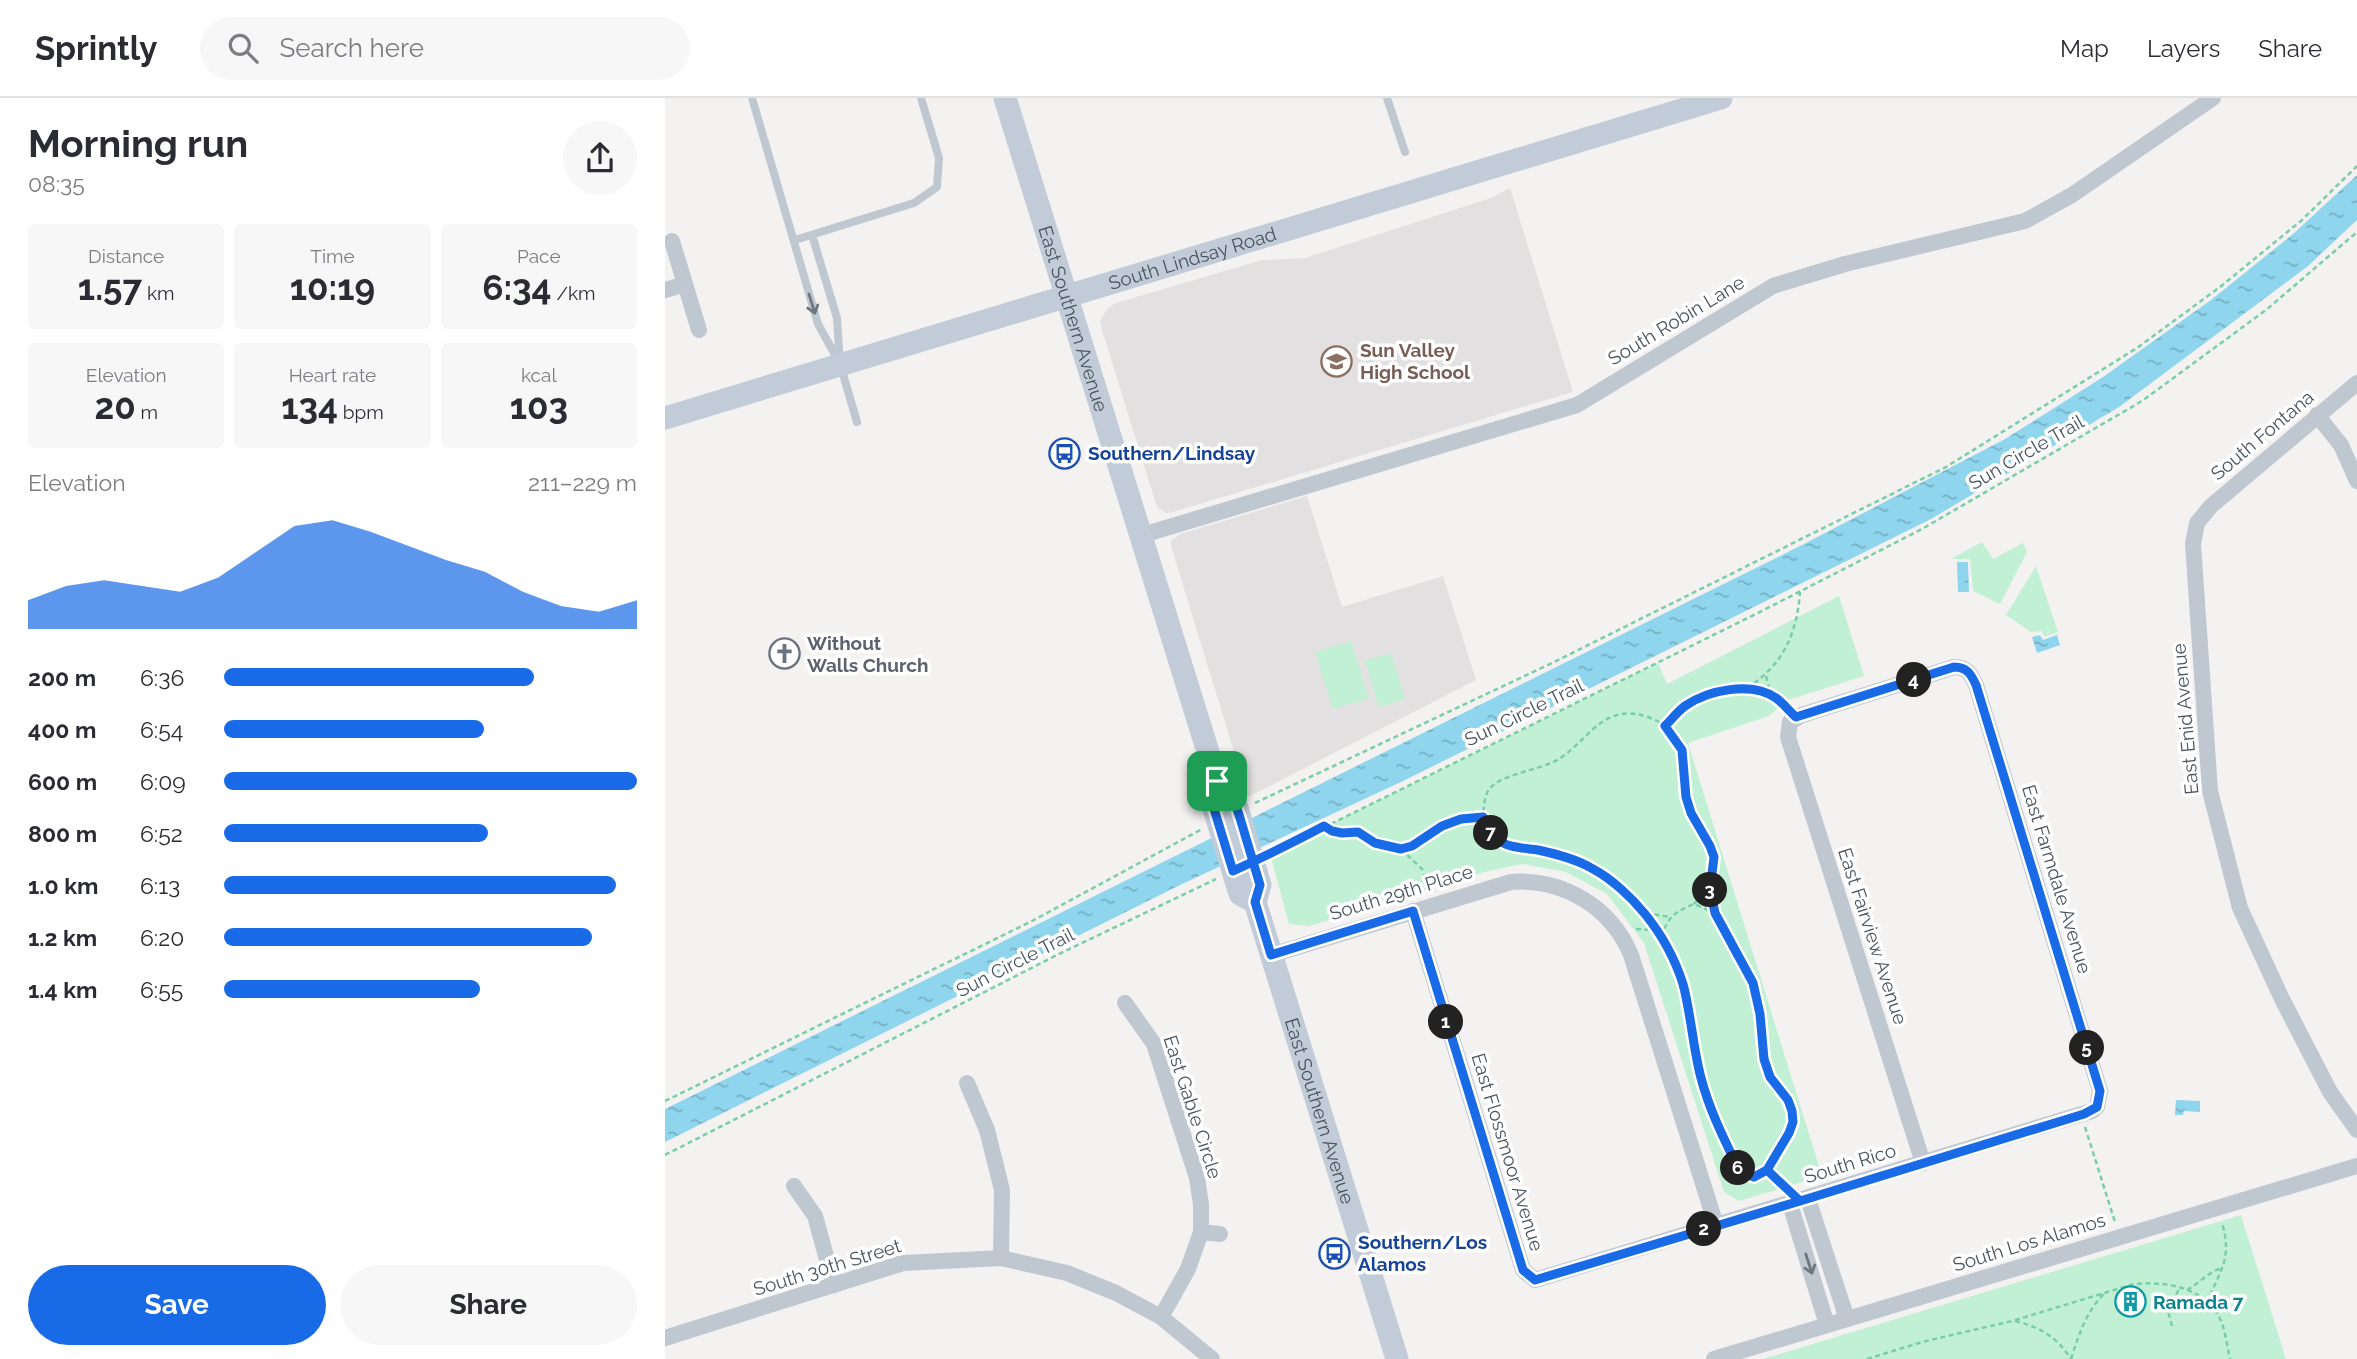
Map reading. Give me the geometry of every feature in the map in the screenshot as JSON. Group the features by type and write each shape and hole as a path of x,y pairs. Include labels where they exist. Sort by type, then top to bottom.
{"main road":[{"name":"East Southern Avenue","path":"1005,98 1217,781 1231,791 1229,819 1241,862 1260,885 1255,902 1397,1359"},
{"name":"South Lindsay Road","path":"665,418 1721,98"}],"street":[{"name":"South Robin Lane","path":"1139,536 1577,405 1773,286 1845,264 2025,221 2072,195 2213,98"},
{"path":"672,241 699,330"},
{"path":"665,290 685,284"},
{"name":"South Fontana","path":"2197,523 2211,506 2357,383"},
{"path":"2317,415 2340,445 2357,481"},
{"name":"East Enid Avenue","path":"2197,523 2193,544 2210,791 2240,908 2282,999 2324,1080 2357,1130"},
{"name":"East Farmdale Avenue","path":"1793,720 1954,667 1962,667 1969,672 1976,685 2100,1091 2097,1107"},
{"name":"East Fairview Avenue","path":"1793,720 1788,737 1923,1163"},
{"name":"South 29th Place","path":"1271,955 1511,882 1549,884 1583,900 1602,912 1619,933 1631,955 1716,1225"},
{"name":"East Flossmoor Avenue","path":"1413,911 1523,1270 1535,1280"},
{"name":"East Gable Circle","path":"1125,1003 1154,1044 1197,1178 1201,1205 1201,1232 1188,1269 1161,1317"},
{"path":"967,1083 987,1130 1002,1191 1001,1258"},
{"name":"South Rico","path":"1535,1280 2084,1114 2097,1107"},
{"name":"South Los Alamos","path":"1714,1359 2357,1166"},
{"path":"794,1186 815,1216 834,1285"},
{"path":"1799,1201 1847,1319"},
{"path":"1799,1201 1827,1325"},
{"path":"1201,1232 1220,1234"},
{"name":"South 30th Street","path":"665,1338 903,1263 1001,1258 1067,1272 1116,1293 1161,1317 1212,1359"}],"lane":[{"path":"752,98 818,324 840,364 857,422"},
{"path":"795,240 914,203 937,187 939,158 921,98"},
{"path":"1387,98 1405,152"},
{"path":"812,235 837,318 840,364"}],"path":[{"path":"665,1101 1022,926 1229,819 1576,651 1946,467 2137,348 2220,287 2302,220 2357,166"},
{"name":"Sun Circle Trail","path":"665,1154 1241,862 1324,826 1800,592 1922,529 2142,401 2266,310 2357,232"},
{"path":"1747,688 1766,676 1786,648 1799,607 1800,592"},
{"path":"1766,676 1769,688 1793,720"},
{"path":"1665,726 1684,707 1701,697 1747,688 1775,696"},
{"path":"1620,714 1637,714 1665,726 1682,750 1689,805 1714,857 1710,890 1715,913 1753,983 1760,1014 1764,1059 1770,1077 1788,1100 1792,1111 1793,1122 1789,1133 1767,1170 1754,1177 1740,1172 1715,1122 1693,1046 1682,983 1662,937 1644,912 1593,868 1570,859 1497,840 1483,817 1488,791 1496,783 1508,776 1523,774 1553,762 1571,751 1594,726 1605,719 1620,714"},
{"path":"1324,826 1342,833 1358,832 1375,843 1401,849 1412,846 1442,826 1461,819 1483,817"},
{"path":"1401,849 1422,869 1429,891"},
{"path":"1662,937 1670,917 1694,904 1710,890"},
{"path":"1694,904 1715,913"},
{"path":"1644,912 1670,917"},
{"path":"1619,933 1637,929 1657,930"},
{"path":"2085,1127 2115,1222"},
{"path":"1767,1170 1799,1201"},
{"path":"2207,1303 2226,1257 2226,1244 2217,1209"},
{"path":"2187,1290 2212,1271 2222,1268"},
{"path":"1867,1359 1922,1342 2012,1321 2134,1284 2151,1282 2180,1287 2207,1303 2220,1317 2230,1359"},
{"path":"2172,1326 2168,1311 2180,1287"},
{"path":"2071,1359 2082,1325 2092,1308 2107,1292"},
{"path":"2012,1321 2039,1328 2052,1336 2071,1359"}],"shaded area":[{"name":"Sun Valley High School","path":"1510,188 1573,392 1173,512 1166,513 1157,507 1102,330 1100,321 1108,308 1116,303 1262,260 1305,258 1491,198"},
{"path":"1307,496 1342,607 1443,576 1476,680 1248,797 1171,541 1180,534"}],"green space":[{"path":"1982,542 1993,559 2023,543 2027,552 2000,604 1973,591 1970,559 1951,559"},
{"path":"2036,566 2058,632 2044,637 2042,631 2031,632 2006,615"},
{"path":"1839,596 1864,676 1785,701 1769,716 1688,743 1822,1176 1739,1201 1724,1192 1644,943 1607,894 1566,872 1522,864 1484,872 1310,926 1289,924 1270,854 1658,663 1667,684"},
{"path":"1351,641 1369,698 1333,709 1315,652"},
{"path":"1391,653 1405,699 1379,707 1365,661"},
{"path":"2241,1215 2286,1359 1763,1359"}],"water":[{"path":"2357,175 2357,220 2308,266 2119,407 1931,519 1403,781 1180,885 665,1142 665,1109 1804,544 2005,439 2103,377 2211,300 2293,234"},
{"path":"1957,562 1968,562 1969,592 1958,592"},
{"path":"2040,635 2043,640 2057,635 2060,645 2037,653 2032,637"},
{"path":"2176,1100 2200,1101 2200,1112 2184,1111 2183,1115 2175,1115"}],"place":[{"name":"Sun Valley High School","path":"1337,361"},
{"name":"Southern/Lindsay","path":"1065,453"},
{"name":"Without Walls Church","path":"784,654"},
{"name":"Southern/Los Alamos","path":"1335,1253"},
{"name":"Ramada 7","path":"2130,1302"}],"route":[{"path":"1217,781 1211,799 1233,871 1253,862 1267,856 1324,826 1342,833 1358,832 1375,843 1401,849 1412,846 1442,826 1461,819 1483,817 1497,840 1505,844 1541,851 1593,868 1644,912 1662,937 1675,963 1685,995 1702,1082 1715,1122 1740,1172 1754,1177 1767,1170 1780,1185 1800,1201 2084,1114 2097,1107 2100,1099 2100,1091 1976,685 1969,672 1962,667 1954,667 1796,717 1775,696 1747,688 1701,697 1684,707 1665,726 1682,750 1686,797 1691,813 1714,857 1710,890 1715,913 1753,983 1758,997 1764,1059 1770,1077 1788,1100 1792,1111 1793,1122 1789,1133 1767,1170 1800,1201 1535,1280 1528,1277 1523,1270 1413,911 1271,955 1255,902 1260,885 1253,862 1240,818 1231,791 1217,781"}]}
